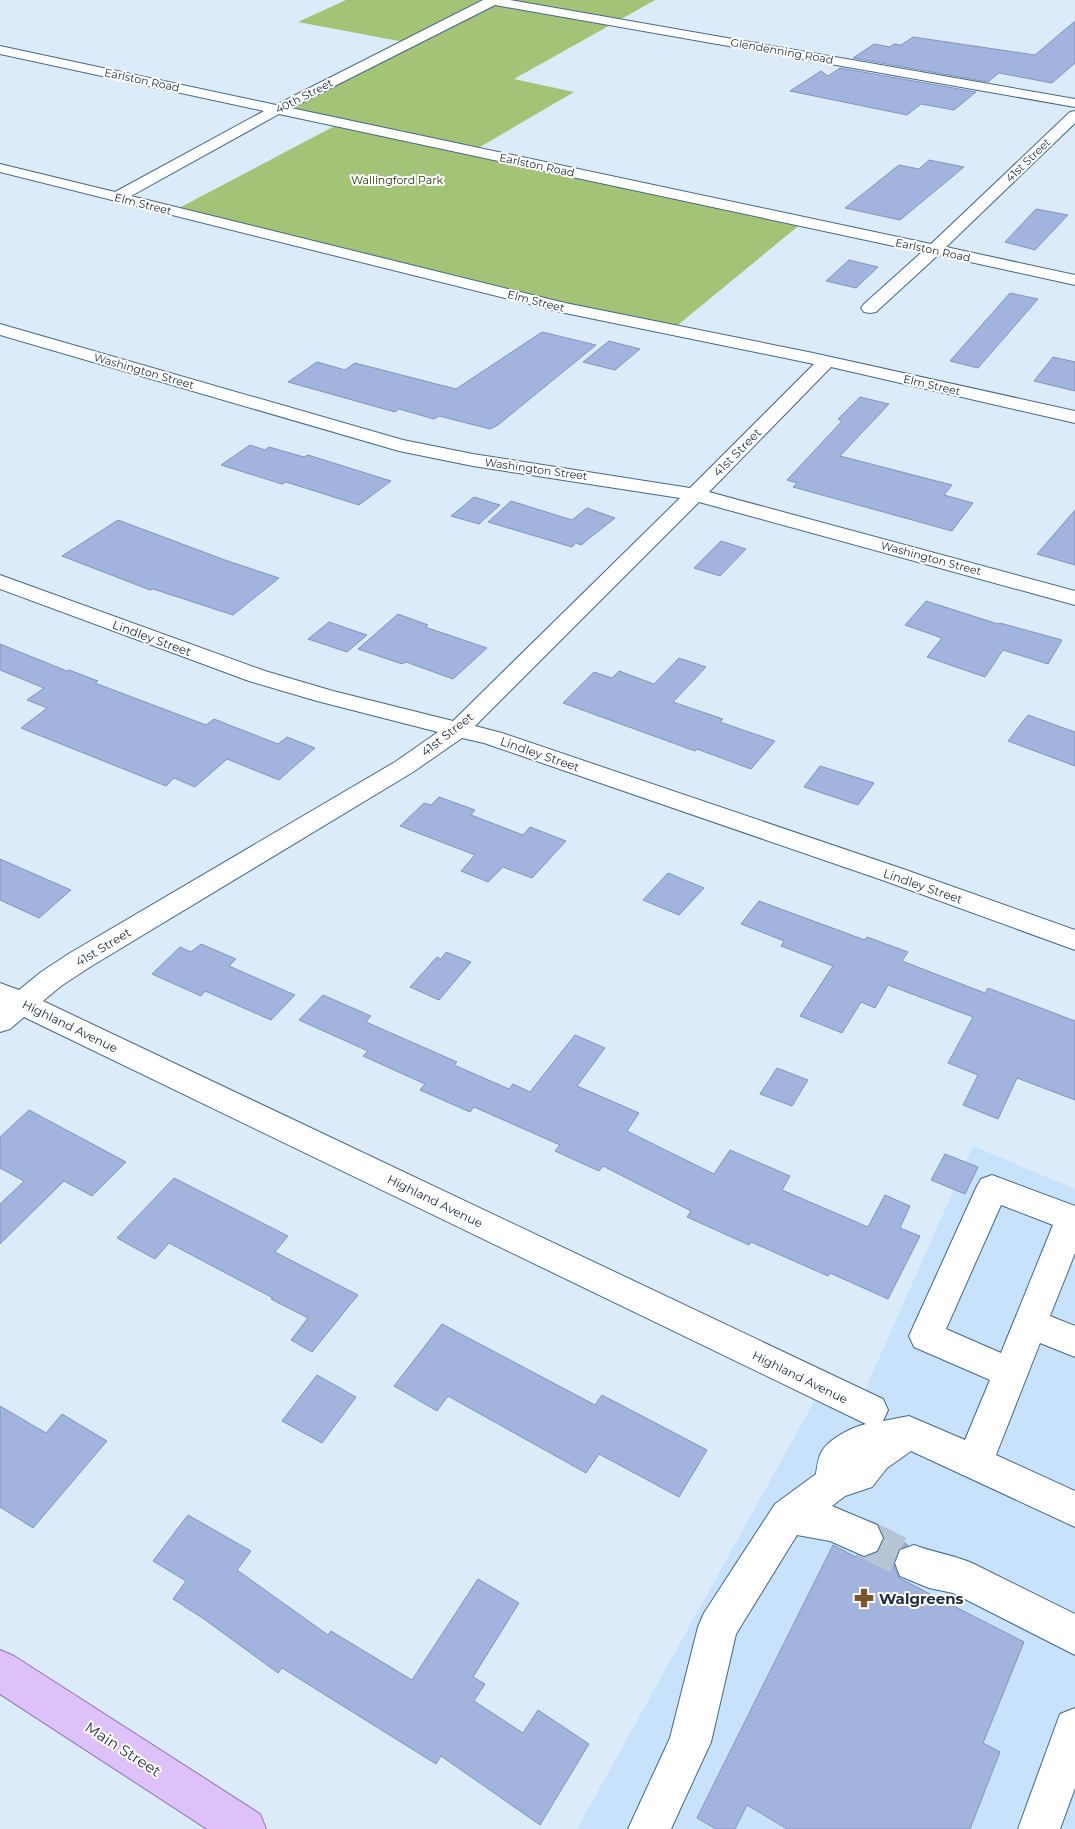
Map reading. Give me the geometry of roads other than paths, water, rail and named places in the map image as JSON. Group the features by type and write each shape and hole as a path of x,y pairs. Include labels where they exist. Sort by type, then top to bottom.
{"main road":[{"name":"Main Street","path":"0,1670 245,1829"}],"street":[{"name":"Glendenning Road","path":"490,0 1075,103"},
{"name":"40th Street","path":"117,198 278,109 494,0"},
{"name":"Earlston Road","path":"0,50 1075,280"},
{"name":"41st Street","path":"870,308 934,250 1075,114"},
{"name":"Elm Street","path":"0,168 565,308 827,361 1075,417"},
{"name":"Washington Street","path":"0,329 399,445 467,459 652,486 695,495 1075,598"},
{"name":"41st Street","path":"7,1006 80,960 404,767 458,729 695,495 827,361"},
{"name":"Lindley Street","path":"0,582 257,676 325,696 512,744 1075,940"},
{"name":"Highland Avenue","path":"7,1006 870,1410"},
{"path":"974,1463 1031,1323 1065,1267 1072,1219 992,1188 926,1336 1010,1373"},
{"path":"1031,1323 1075,1342"},
{"path":"649,1829 690,1742 718,1627 788,1516 834,1484 859,1475 874,1456 909,1432 1075,1510"},
{"path":"788,1516 834,1524 864,1538"},
{"path":"914,1563 929,1570 958,1576 1075,1635"},
{"path":"1039,1829 1075,1729"}],"tunnel":[{"path":"864,1538 914,1563"}],"place":[{"name":"Walgreens","path":"864,1598"}],"park label":[{"name":"Wallingford Park","path":"397,180"}]}
